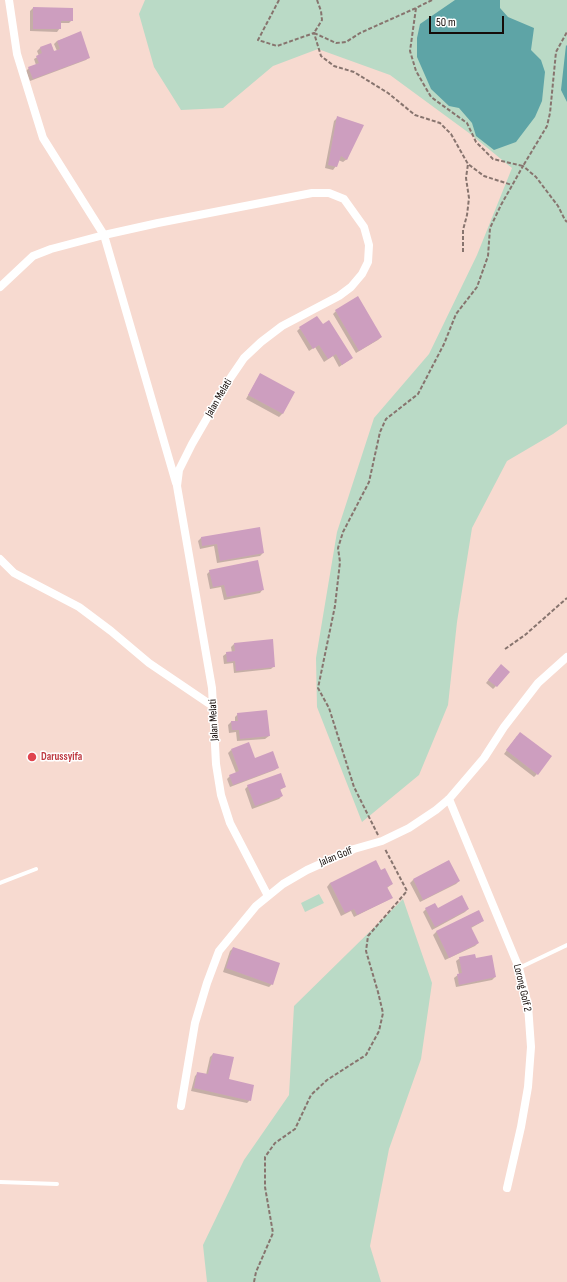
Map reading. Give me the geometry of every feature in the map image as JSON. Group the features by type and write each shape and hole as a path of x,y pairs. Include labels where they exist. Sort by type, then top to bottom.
{"street":[{"path":"9,0 17,54 43,138 104,235 177,486"},
{"name":"Jalan Melati","path":"0,287 33,256 51,249 104,235 312,192 330,193 344,199 364,227 369,245 368,262 362,274 351,287 340,296 282,326 261,342 244,358 229,380 192,444 179,470 177,486 212,688 216,764 221,795 230,823 268,896"},
{"path":"0,560 14,572 79,608 111,631 149,663 214,707"},
{"name":"Jalan Golf","path":"181,1106 195,1023 207,983 219,951 256,906 283,884 307,870 348,851 382,841 409,828 436,810 449,799 484,758 504,728 538,683 567,657"},
{"name":"Lorong Golf 2","path":"449,799 519,968 528,1005 531,1047 528,1087 521,1127 507,1188"}],"lane":[{"path":"0,883 36,869"},
{"path":"519,968 567,945"},
{"path":"0,1182 57,1184"}],"path":[{"path":"279,0 258,40 277,46 314,33 322,20 321,11 316,0"},
{"path":"314,33 336,43 346,42 360,33 432,0"},
{"path":"416,8 410,51 416,71 431,97 467,124 476,142 493,159 523,166 536,177 558,206 567,222"},
{"path":"254,1282 256,1272 273,1233 265,1187 265,1157 275,1144 296,1129 310,1095 327,1080 366,1055 379,1031 382,1013 378,992 366,951 368,936 407,891 354,787 329,708 318,688 335,606 340,562 338,548 343,532 370,482 380,432 386,420 418,394 444,344 456,314 477,287 488,256 490,228 512,185 547,126 550,113 556,52 567,32"},
{"path":"314,33 321,56 334,66 360,75 388,93 414,115 440,123 451,134 468,164 484,176 512,185"},
{"path":"463,252 463,230 467,216 469,198 466,178 468,164"},
{"path":"505,649 525,636 567,598"}],"green space":[{"path":"145,0 567,0 567,424 507,461 472,528 457,622 448,705 419,775 362,822 317,707 316,658 337,532 374,418 429,354 477,255 512,168 469,133 390,75 318,49 273,66 223,108 181,110 154,67 139,14"},
{"path":"319,894 324,903 305,912 301,903"},
{"path":"403,899 432,983 421,1059 389,1149 370,1246 381,1282 207,1282 203,1245 244,1160 289,1095 294,1006"}],"water":[{"path":"455,0 500,0 500,8 508,17 534,28 531,50 541,60 545,72 542,101 535,117 516,142 494,150 476,136 472,123 459,108 449,106 431,89 417,57 417,38 420,24"},
{"path":"566,45 567,46 567,102 561,90"}],"building":[{"path":"33,7 73,8 73,21 61,21 61,29 33,29"},
{"path":"81,31 90,58 33,79 28,67 39,63 36,56 42,53 40,47 51,43 54,51 60,49 57,41"},
{"path":"337,116 364,125 347,160 341,156 337,167 328,165"},
{"path":"358,296 382,337 359,351 335,310"},
{"path":"317,316 323,324 329,320 353,358 342,365 336,354 328,359 319,345 313,349 299,327"},
{"path":"260,373 295,392 283,414 248,395"},
{"path":"260,527 264,553 220,561 217,544 202,546 201,537"},
{"path":"258,560 264,590 227,597 224,585 213,587 209,570"},
{"path":"273,639 275,667 236,671 235,661 227,662 226,652 235,651 234,643"},
{"path":"501,664 510,672 497,687 488,680"},
{"path":"267,710 270,736 240,739 239,730 232,730 231,721 238,721 237,713"},
{"path":"520,732 552,756 538,775 506,750"},
{"path":"249,742 255,758 273,751 279,768 233,785 229,775 239,771 231,749"},
{"path":"281,773 286,787 280,789 283,796 255,806 247,785"},
{"path":"376,860 381,870 385,868 393,884 387,887 393,898 357,915 354,909 345,913 330,883"},
{"path":"449,860 460,881 423,900 413,879"},
{"path":"462,895 469,909 435,927 425,908 435,903 438,908"},
{"path":"479,910 484,921 471,927 479,943 449,958 436,931"},
{"path":"233,947 280,963 273,985 226,968"},
{"path":"475,954 476,958 492,955 496,977 459,985 457,974 462,973 459,957"},
{"path":"213,1053 234,1057 229,1079 254,1085 251,1101 194,1088 197,1072 208,1074"}],"place":[{"name":"Darussyifa","path":"32,757"}]}
